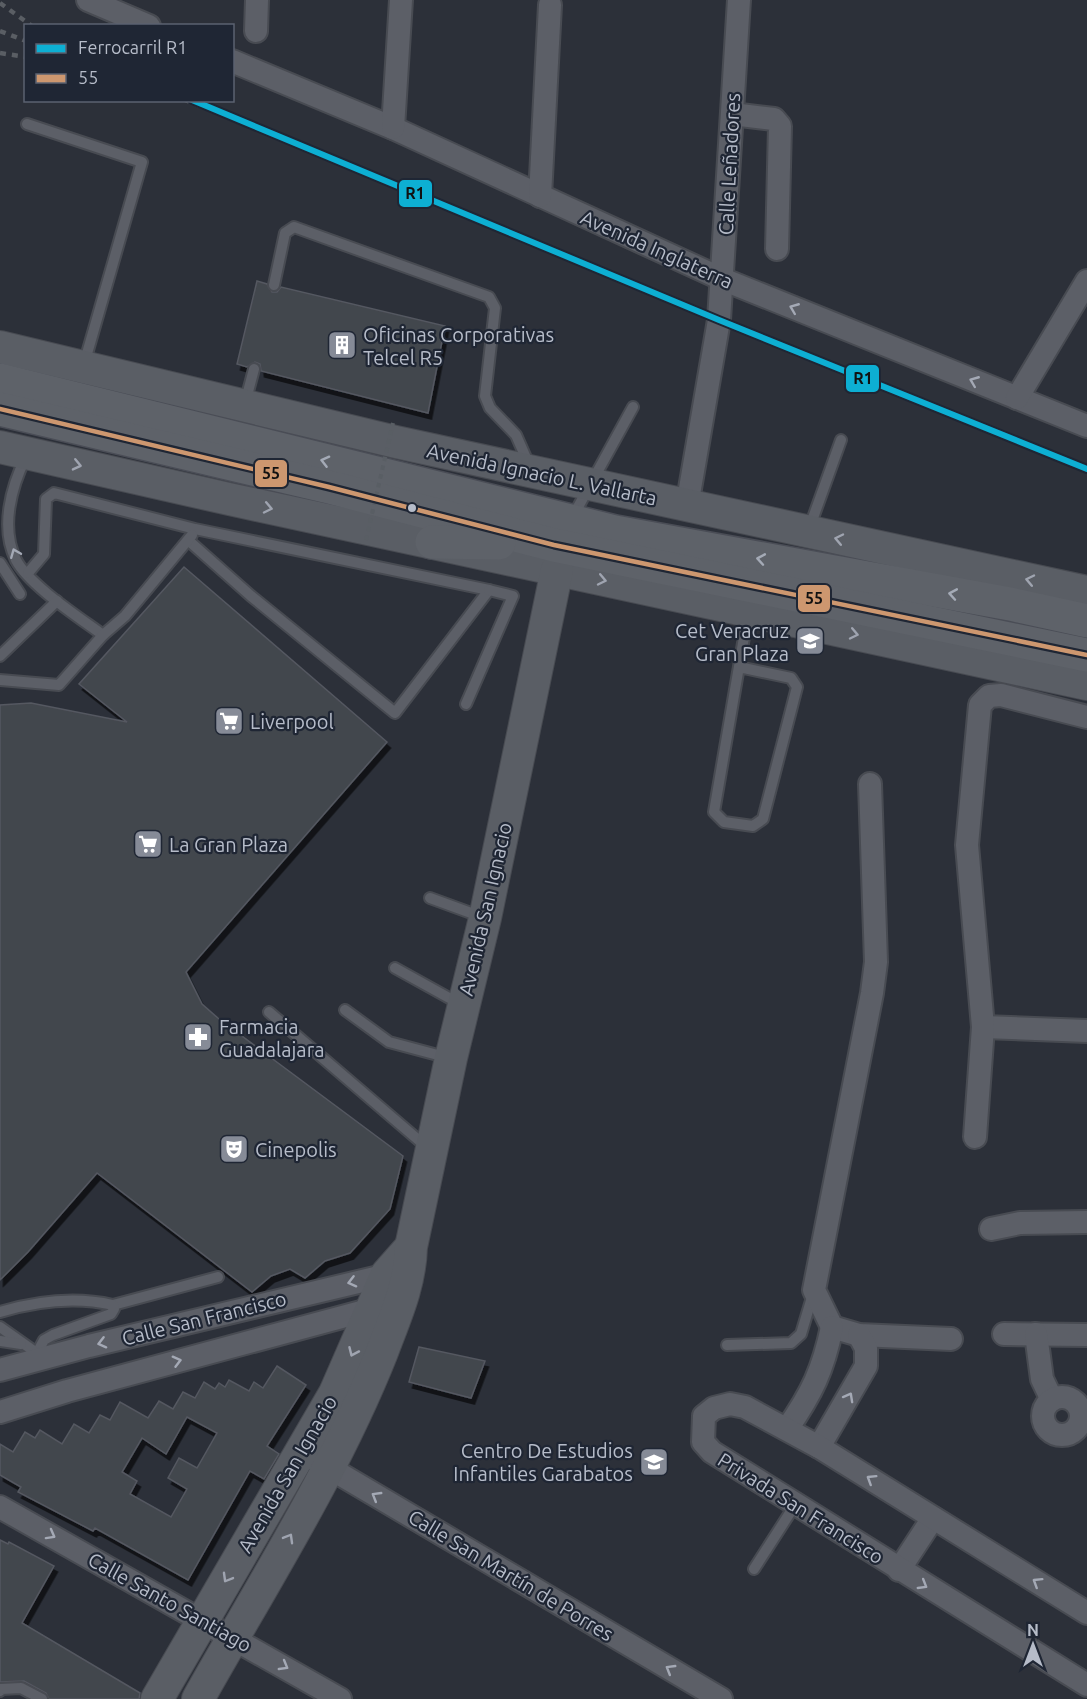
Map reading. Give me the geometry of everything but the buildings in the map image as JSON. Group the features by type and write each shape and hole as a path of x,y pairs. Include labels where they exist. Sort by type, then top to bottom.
{"main road":[{"name":"Avenida Ignacio L. Vallarta","path":"0,347 533,473 570,525 748,611 1087,684"},
{"path":"0,358 202,415"},
{"name":"Avenida Ignacio L. Vallarta","path":"0,380 1014,639 1087,655"},
{"name":"Avenida Ignacio L. Vallarta","path":"0,409 329,487 615,532 1010,604 1087,621"},
{"path":"357,447 570,525"},
{"path":"11,452 432,542 570,525"},
{"name":"Avenida Ignacio L. Vallarta","path":"570,525 687,506 1087,592"},
{"name":"Avenida San Ignacio","path":"157,1699 386,1305 403,1264 485,918 570,525"},
{"name":"Avenida San Ignacio","path":"198,1699 328,1468 364,1396 386,1305"}],"street":[{"path":"88,0 144,24"},
{"path":"256,31 257,0"},
{"path":"393,128 400,0"},
{"name":"Calle Leñadores","path":"687,506 718,320 739,0"},
{"path":"540,196 550,5"},
{"name":"Avenida Inglaterra","path":"234,62 393,128 722,279 1087,426"},
{"path":"732,114 774,119 780,126 777,249"},
{"path":"1017,398 1087,280"},
{"path":"975,1137 983,1027 967,845 980,705 989,696 1001,695 1087,717"},
{"path":"787,1429 812,1393 826,1355 832,1327 814,1290 874,983 876,962 870,784"},
{"path":"983,1027 1087,1031"},
{"path":"991,1229 1020,1223 1087,1222"},
{"name":"Calle San Francisco","path":"0,1370 40,1356 403,1264"},
{"name":"Calle San Francisco","path":"0,1412 67,1391 386,1305"},
{"path":"832,1327 859,1335 951,1339"},
{"path":"1004,1334 1087,1335"},
{"path":"1036,1334 1042,1379 1052,1400"},
{"path":"819,1447 866,1366 866,1348 859,1335"},
{"path":"40,1356 51,1378 67,1391"},
{"path":"1067,1398 1074,1402 1081,1416 1083,1427 1065,1435 1049,1430 1042,1414 1045,1406 1052,1400 1067,1398"},
{"name":"Privada San Francisco","path":"1087,1613 819,1447 745,1407 730,1404 714,1408 705,1416 703,1442 712,1452 1087,1685"},
{"name":"Calle San Martín de Porres","path":"301,1451 721,1699"},
{"name":"Calle Santo Santiago","path":"0,1507 340,1699"},
{"path":"899,1570 933,1518"}],"lane":[{"path":"27,124 142,162 84,367"},
{"path":"274,285 285,233 294,227 489,297 495,308 485,396 490,408 516,435 533,473"},
{"path":"244,406 254,369"},
{"path":"570,525 633,407"},
{"path":"807,532 841,440"},
{"path":"11,452 12,495 9,537 17,560 57,601 103,635"},
{"path":"28,573 44,554 46,499 54,493 195,529 513,596 466,704"},
{"path":"0,680 58,686 103,635 125,615 167,562 189,541 195,529"},
{"path":"189,541 251,596 395,713 489,590"},
{"path":"0,563 20,594"},
{"path":"0,656 57,601"},
{"path":"739,667 791,678 796,687 763,819 753,826 724,822 714,812 748,611"},
{"path":"430,898 485,918"},
{"path":"395,968 464,1006"},
{"path":"345,1010 389,1042 451,1059"},
{"path":"270,1012 431,1151"},
{"path":"0,1312 45,1301 92,1300 112,1305 218,1277"},
{"path":"727,1345 791,1343 801,1334 814,1290"},
{"path":"0,1327 40,1356 44,1340 111,1314 114,1309 112,1305"},
{"path":"0,1341 22,1344"},
{"path":"754,1569 795,1505"},
{"path":"0,1691 21,1688 42,1699"}],"path":[{"path":"366,540 393,423"}],"tunnel":[{"path":"202,415 341,444"}],"railway":[{"path":"0,3 29,24"},
{"path":"0,31 24,40"},
{"path":"0,53 24,57"},
{"path":"190,102 271,133"}],"rail line":[{"name":"R1","path":"197,102 719,320 1087,469"}],"transit line":[{"name":"55","path":"0,409 329,487 554,545 1087,655"}],"place":[{"name":"Oficinas Corporativas Telcel R5","path":"342,345"},
{"name":"Cet Veracruz Gran Plaza","path":"810,641"},
{"name":"Liverpool","path":"229,721"},
{"name":"La Gran Plaza","path":"148,844"},
{"name":"Farmacia Guadalajara","path":"198,1037"},
{"name":"Cinepolis","path":"234,1149"},
{"name":"Centro De Estudios Infantiles Garabatos","path":"654,1462"}]}
